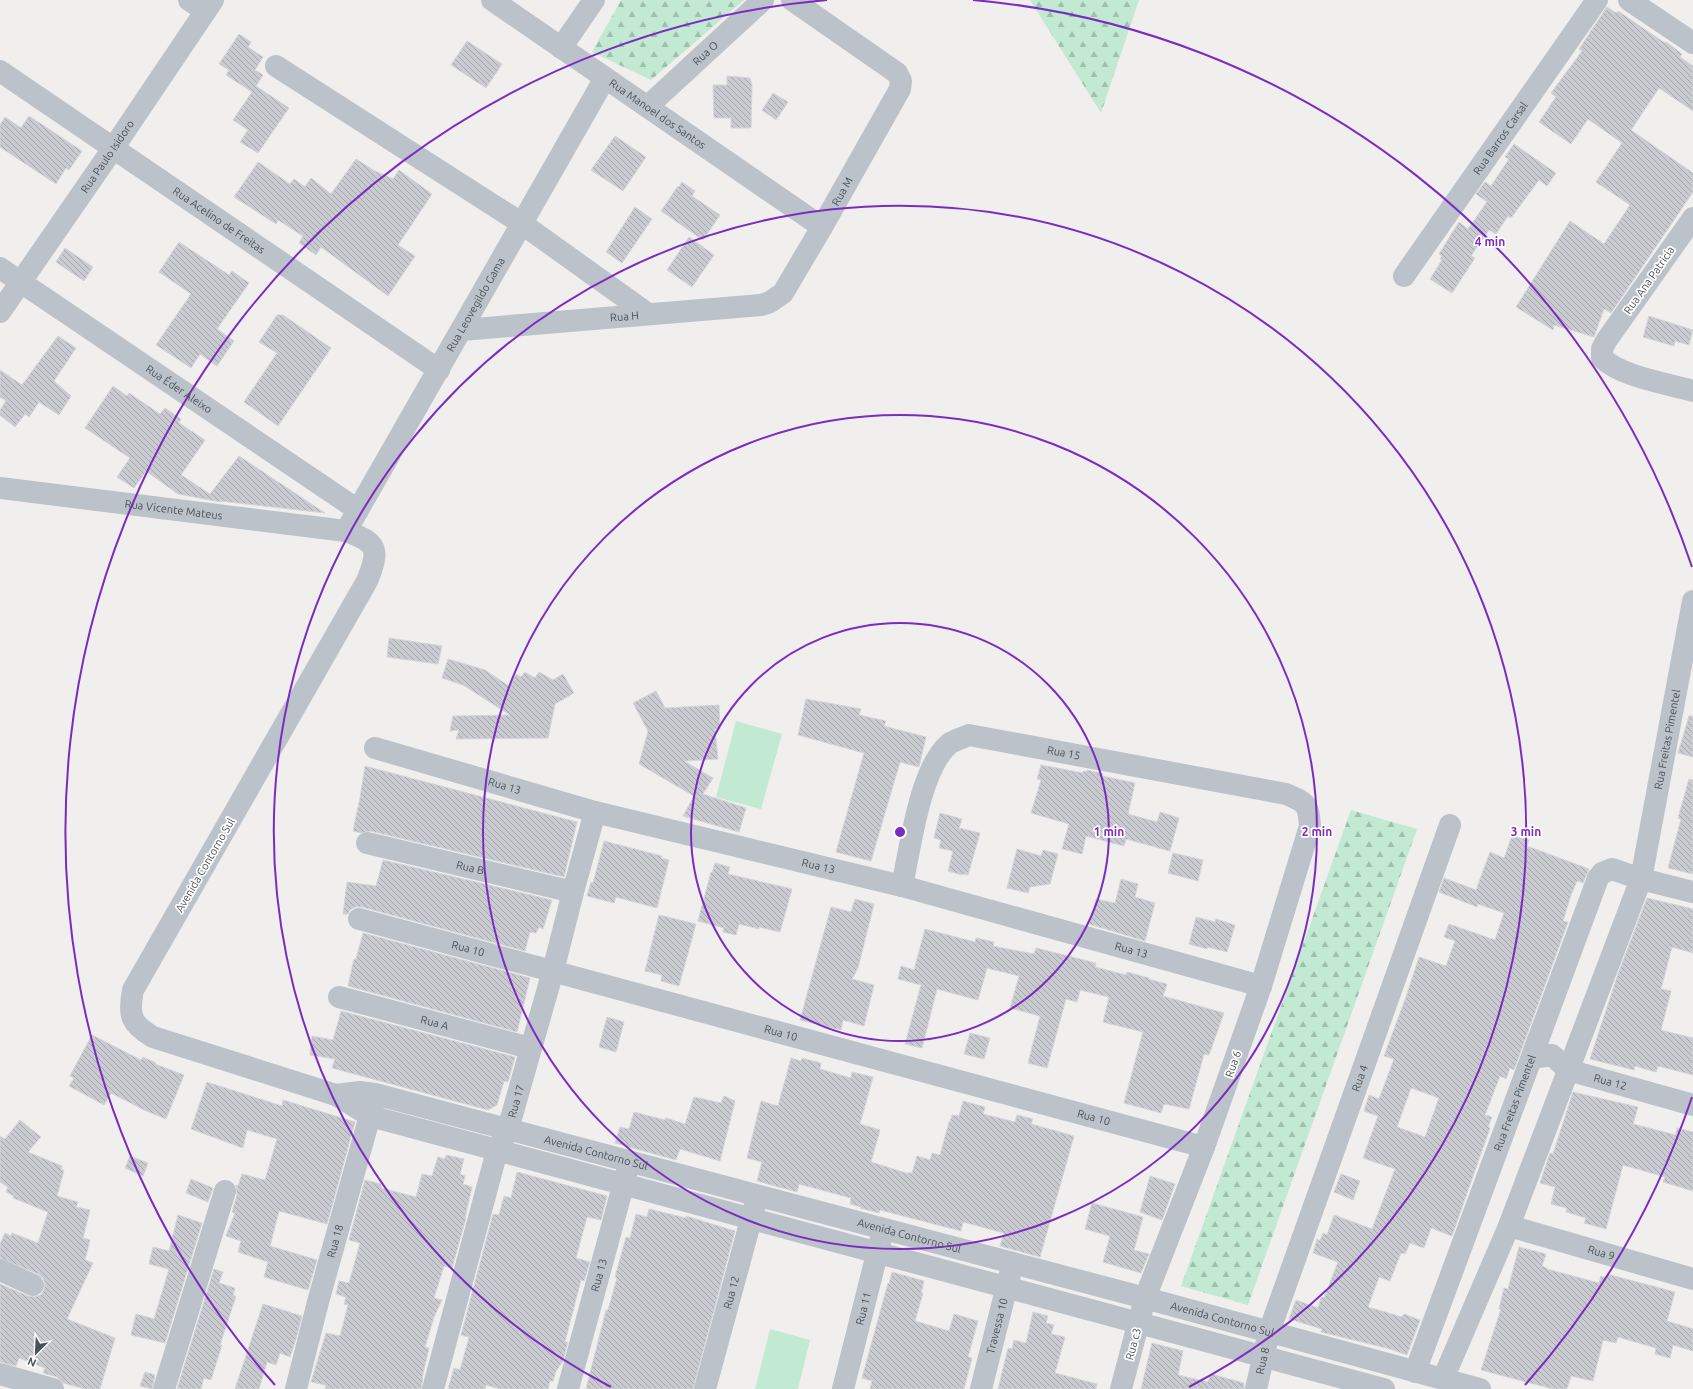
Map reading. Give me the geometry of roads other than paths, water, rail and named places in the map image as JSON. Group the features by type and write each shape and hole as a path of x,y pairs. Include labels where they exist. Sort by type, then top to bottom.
{"street":[{"name":"Rua Manoel dos Santos","path":"492,0 822,227"},
{"path":"562,48 594,0"},
{"name":"Rua O","path":"648,106 763,0"},
{"name":"Rua M","path":"783,293 900,89 901,81 897,73 792,0"},
{"name":"Rua Barros Carsal","path":"1404,276 1597,0"},
{"path":"1629,0 1693,43"},
{"name":"Rua Paulo Isidoro","path":"0,312 114,147 202,4"},
{"path":"276,66 521,223 648,314"},
{"name":"Rua Acelino de Freitas","path":"0,71 114,147 439,370"},
{"name":"Rua Leovegildo Gama","path":"346,531 605,78"},
{"name":"Rua Ana Patricia","path":"1693,218 1606,341 1602,349 1602,358 1609,365 1620,371 1693,391"},
{"name":"Rua Éder Aleixo","path":"0,268 358,510"},
{"name":"Rua H","path":"462,330 761,306 783,293"},
{"name":"Rua Vicente Mateus","path":"0,488 346,531"},
{"name":"Avenida Contorno Sul","path":"346,531 366,539 372,546 375,555 374,565 367,581 133,990 130,1003 132,1016 139,1029 154,1038 336,1095 370,1116 1384,1389"},
{"name":"Rua Freitas Pimentel","path":"1443,1379 1508,1226 1640,879 1693,601"},
{"name":"Rua 15","path":"902,886 924,786 934,763 949,744 969,735 1286,794 1301,801 1308,809 1310,826"},
{"name":"Rua 13","path":"375,748 595,812 902,886 1260,986"},
{"name":"Rua 17","path":"433,1389 497,1151 508,1129 553,972 572,892 595,812"},
{"name":"Rua 4","path":"1269,1332 1450,825"},
{"name":"Rua 6","path":"1145,1298 1204,1147 1260,986 1310,826"},
{"name":"Rua B","path":"367,843 572,892"},
{"name":"Rua Freitas Pimentel","path":"1392,1389 1407,1370 1532,1058 1598,878 1602,872 1612,869 1640,879"},
{"path":"1640,879 1693,892"},
{"name":"Rua 10","path":"359,919 1204,1147"},
{"name":"Rua A","path":"339,997 530,1048"},
{"name":"Rua 12","path":"1532,1058 1552,1055 1568,1070 1693,1105"},
{"name":"Avenida Contorno Sul","path":"336,1095 360,1092 375,1094 1145,1298 1480,1389"},
{"name":"Rua 18","path":"296,1389 318,1302 375,1094"},
{"name":"Rua 13","path":"568,1389 630,1162"},
{"path":"164,1389 225,1191"},
{"name":"Rua 12","path":"705,1389 758,1196"},
{"name":"Rua 9","path":"1508,1226 1693,1279"},
{"name":"Rua 11","path":"843,1389 884,1229"},
{"name":"Travessa 10","path":"981,1389 1013,1264"},
{"path":"0,1270 33,1285"},
{"name":"Rua c3","path":"1121,1389 1145,1298"},
{"name":"Rua 8","path":"1256,1389 1269,1332"},
{"path":"0,1374 53,1389"}]}
